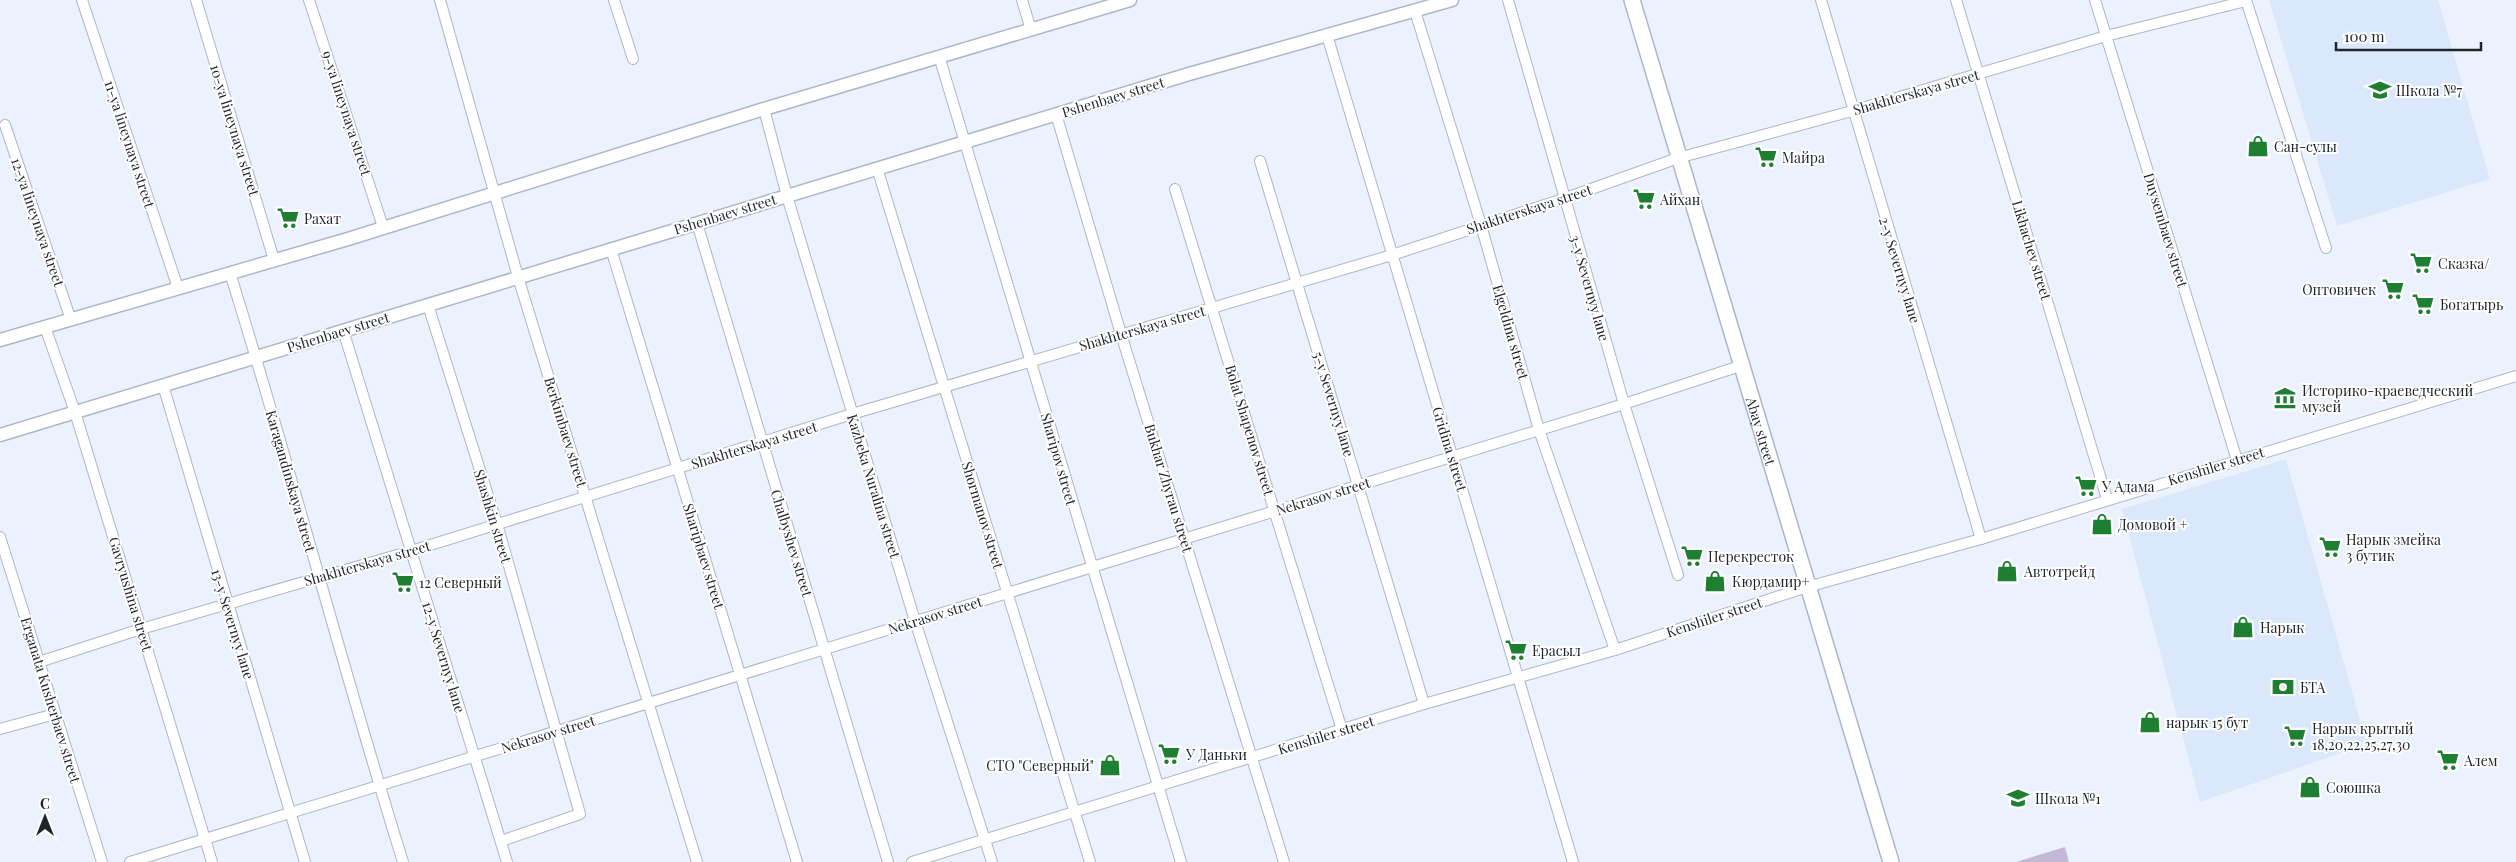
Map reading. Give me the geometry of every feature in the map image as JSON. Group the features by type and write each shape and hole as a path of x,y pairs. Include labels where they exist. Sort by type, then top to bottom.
{"main road":[{"name":"Abay street","path":"1632,0 1740,366 1891,862"}],"street":[{"name":"11-ya lineynaya street","path":"82,0 178,288"},
{"name":"10-ya lineynaya street","path":"196,0 274,260"},
{"name":"9-ya lineynaya street","path":"309,0 383,227"},
{"name":"Berkimbaev street","path":"440,0 518,278 586,496 646,704 697,862"},
{"path":"614,0 634,59"},
{"path":"1022,0 1031,30"},
{"path":"0,340 274,260 764,108 1130,0"},
{"name":"Pshenbaev street","path":"0,435 1189,74 1452,0"},
{"name":"3-y Severnyy lane","path":"1508,0 1563,199 1624,404 1678,575"},
{"name":"2-y Severnyy lane","path":"1821,0 1852,111 1981,539"},
{"name":"Likhachev street","path":"1956,0 2108,500"},
{"name":"Duysembaev street","path":"2096,0 2237,460"},
{"name":"Shakhterskaya street","path":"39,662 141,629 411,551 852,414 1392,255 1563,199 1678,158 1852,111 2106,36 2246,0 2326,248"},
{"name":"Elgeldina street","path":"1415,11 1481,225 1539,430 1614,650"},
{"name":"Gridina street","path":"1326,35 1519,677 1544,771 1573,862"},
{"name":"Sharipov street","path":"939,56 1090,567 1180,862"},
{"name":"Kazbeka Nuralina street","path":"764,108 787,196 852,414 915,621 992,862"},
{"name":"Bukhar Zhyrau street","path":"1056,114 1121,334 1284,862"},
{"name":"12-ya lineynaya street","path":"5,125 72,320"},
{"name":"5-y Severnyy lane","path":"1260,161 1424,704"},
{"name":"Shormanov street","path":"877,168 1090,862"},
{"name":"Bolat Shapenov street","path":"1174,189 1213,308 1342,730"},
{"name":"Chalbyshev street","path":"697,223 888,862"},
{"name":"Sharipbaev street","path":"611,249 798,862"},
{"name":"Karagandinskaya street","path":"230,273 256,357 379,786 403,862"},
{"name":"Shashkin street","path":"428,305 496,524 580,814 501,841"},
{"name":"Gavryushina street","path":"45,327 76,412 212,862"},
{"name":"12-y Severnyy lane","path":"343,330 507,862"},
{"name":"Nekrasov street","path":"130,862 1624,404 1740,366"},
{"name":"Kenshiler street","path":"912,862 1076,813 1424,704 1614,650 1807,587 1981,539 2516,376"},
{"name":"13-y Severnyy lane","path":"164,385 226,604 305,862"},
{"name":"Erganata Kusherbaev street","path":"0,537 102,862"},
{"path":"0,729 55,714"}],"shaded area":[{"name":"Школа №7","path":"2269,0 2438,0 2490,179 2337,226"},
{"name":"Нарык","path":"2286,459 2367,744 2200,802 2122,509"},
{"path":"2065,847 2069,862 2016,862"}],"place":[{"name":"Школа №7","path":"2380,90"},
{"name":"Сан-сулы","path":"2258,146"},
{"name":"Майра","path":"1766,157"},
{"name":"Айхан","path":"1644,199"},
{"name":"Рахат","path":"288,218"},
{"name":"Сказка/","path":"2421,263"},
{"name":"Оптовичек","path":"2393,289"},
{"name":"Богатырь","path":"2423,304"},
{"name":"Историко-краеведческий музей","path":"2285,398"},
{"name":"У Адама","path":"2086,486"},
{"name":"Домовой +","path":"2102,524"},
{"name":"Нарык змейка 3 бутик","path":"2330,547"},
{"name":"Перекресток","path":"1692,556"},
{"name":"Автотрейд","path":"2007,571"},
{"name":"Кюрдамир+","path":"1715,581"},
{"name":"12 Северный","path":"403,582"},
{"name":"Нарык","path":"2243,627"},
{"name":"Ерасыл","path":"1516,650"},
{"name":"БТА","path":"2283,687"},
{"name":"нарык 15 бут","path":"2150,722"},
{"name":"Нарык крытый 18,20,22,25,27,30","path":"2295,736"},
{"name":"У Даньки","path":"1169,754"},
{"name":"Алем","path":"2448,760"},
{"name":"СТО \"Северный\"","path":"1110,765"},
{"name":"Союшка","path":"2310,787"},
{"name":"Школа №1","path":"2018,798"}]}
